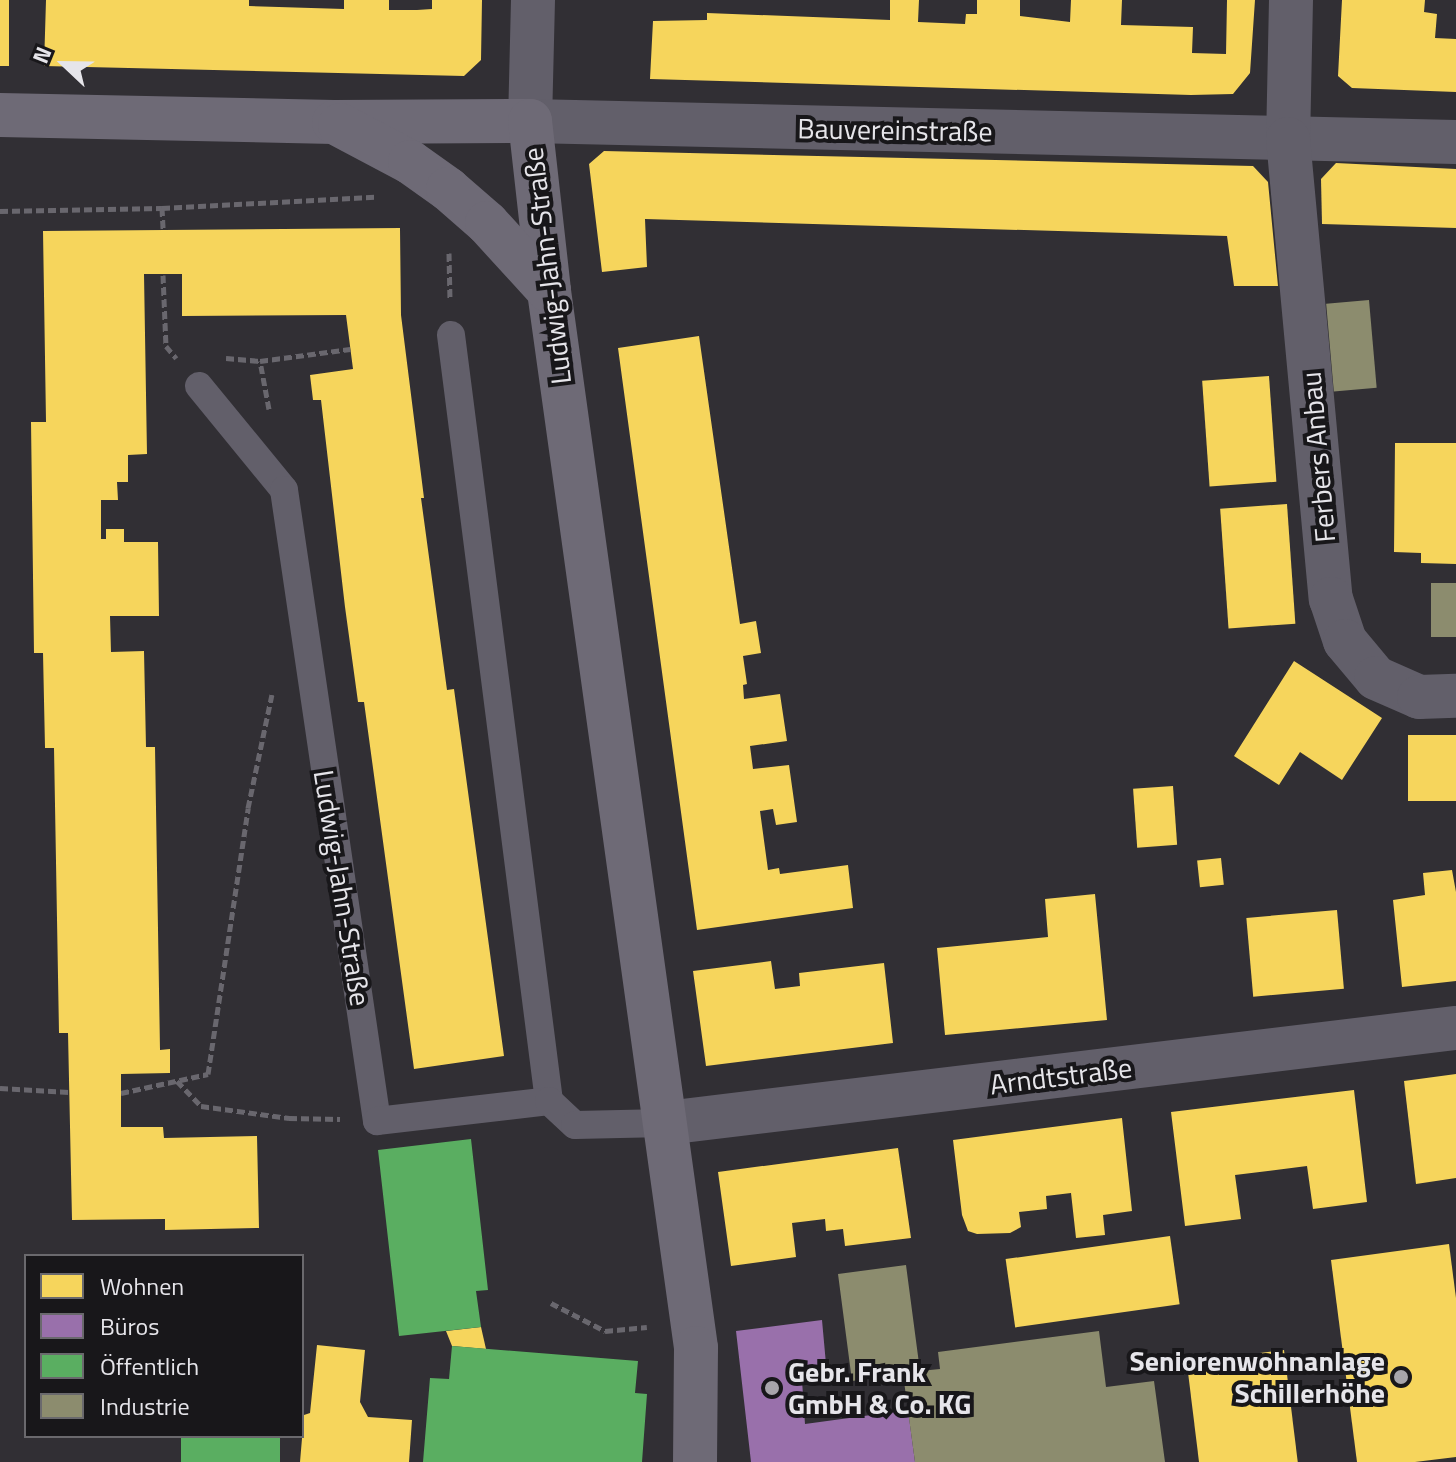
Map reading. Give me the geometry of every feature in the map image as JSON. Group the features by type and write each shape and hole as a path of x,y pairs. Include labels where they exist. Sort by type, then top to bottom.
{"main road":[{"name":"Bauvereinstraße","path":"0,115 334,122 530,121"},
{"name":"Ludwig-Jahn-Straße","path":"530,121 549,291 696,1348 695,1462"},
{"name":"Bauvereinstraße","path":"334,122 410,162 448,189 487,223 549,291"}],"street":[{"path":"530,121 533,0"},
{"name":"Ferbers Anbau","path":"1291,0 1288,139 1331,599 1345,641 1376,678 1419,697 1456,696"},
{"name":"Bauvereinstraße","path":"530,121 1456,142"},
{"name":"Arndtstraße","path":"666,1123 1456,1028"}],"lane":[{"path":"451,335 549,1101 575,1125 666,1123"},
{"name":"Ludwig-Jahn-Straße","path":"199,386 284,490 377,1121"},
{"path":"377,1121 549,1101"}],"path":[{"path":"0,211 162,208 402,196 448,189 451,335"},
{"path":"162,208 163,230"},
{"path":"163,275 166,346 199,386"},
{"path":"271,418 260,361 350,349"},
{"path":"121,1093 208,1074 248,808 276,678"},
{"path":"176,1081 201,1106 289,1118 377,1121"},
{"path":"0,1088 69,1092"},
{"path":"551,1303 605,1331 649,1327"}],"building: Wohnen":[{"path":"0,0 9,0 9,66 0,66"},
{"path":"46,0 249,0 249,6 344,9 344,0 389,0 389,10 417,10 432,9 432,0 482,0 481,60 464,76 44,66"},
{"path":"890,0 919,0 918,22 965,24 966,14 977,14 977,0 1020,0 1020,16 1070,22 1071,0 1122,0 1121,25 1193,27 1192,53 1226,54 1227,0 1255,0 1250,73 1233,94 1191,95 650,79 653,21 707,20 707,13 890,20"},
{"path":"1342,0 1425,0 1424,12 1437,14 1435,38 1456,39 1456,92 1352,88 1338,76"},
{"path":"604,151 1253,166 1268,182 1278,286 1234,286 1227,236 645,219 647,267 602,272 589,164"},
{"path":"1336,163 1456,169 1456,228 1322,224 1321,179"},
{"path":"400,228 401,315 424,498 421,498 447,690 454,689 504,1056 414,1069 364,702 358,702 321,400 313,400 310,375 353,369 346,315 182,316 182,274 144,274 147,454 128,455 128,482 117,482 118,500 101,500 101,539 106,539 106,529 124,529 124,542 158,542 159,616 110,616 111,652 144,651 146,747 155,747 160,1050 170,1049 170,1073 121,1074 121,1127 163,1127 164,1138 257,1136 259,1228 165,1230 165,1219 72,1220 68,1033 59,1033 54,748 45,748 43,653 34,653 31,422 46,422 43,231"},
{"path":"699,336 740,624 756,621 761,653 743,656 747,684 743,685 744,699 780,694 787,741 750,746 753,769 789,765 797,822 776,825 773,809 760,811 768,870 779,868 780,874 848,865 853,908 697,930 618,348"},
{"path":"1269,376 1276,482 1210,486 1202,381"},
{"path":"1395,443 1456,443 1456,564 1421,563 1421,553 1394,552"},
{"path":"1287,504 1295,624 1229,628 1220,509"},
{"path":"1294,661 1382,718 1342,780 1300,752 1279,785 1234,756"},
{"path":"1408,735 1456,735 1456,801 1408,801"},
{"path":"1173,786 1177,845 1137,848 1133,789"},
{"path":"1221,858 1224,885 1200,887 1197,861"},
{"path":"1452,870 1456,892 1456,981 1402,987 1393,900 1425,895 1423,873"},
{"path":"1095,894 1107,1020 945,1035 937,948 1048,937 1045,899"},
{"path":"1337,910 1344,989 1253,997 1246,918"},
{"path":"771,961 775,989 800,986 799,973 884,963 893,1043 706,1066 693,971"},
{"path":"1456,1074 1456,1178 1416,1184 1404,1081"},
{"path":"1354,1090 1367,1202 1313,1209 1307,1166 1235,1175 1241,1219 1185,1226 1171,1112"},
{"path":"1122,1118 1132,1211 1103,1215 1105,1235 1076,1238 1071,1193 1046,1196 1047,1209 1019,1212 1021,1227 1010,1233 977,1234 968,1231 962,1215 953,1140"},
{"path":"898,1148 911,1238 845,1246 843,1229 826,1231 825,1219 792,1223 796,1257 731,1266 718,1172"},
{"path":"1170,1236 1180,1304 1015,1327 1006,1259"},
{"name":"Seniorenwohnanlage Schillerhöhe","path":"1449,1244 1456,1298 1456,1457 1415,1462 1357,1462 1331,1260"},
{"path":"481,1327 486,1349 452,1346 446,1331"},
{"path":"317,1345 365,1350 360,1402 368,1417 412,1420 409,1462 300,1462 304,1415 310,1413"},
{"path":"1284,1350 1298,1462 1199,1462 1187,1362"}],"building: Büros":[{"name":"Gebr. Frank GmbH & Co. KG","path":"822,1320 826,1364 801,1366 805,1424 908,1410 915,1462 751,1462 736,1331"}],"building: Öffentlich":[{"path":"471,1139 488,1290 476,1291 481,1327 399,1336 378,1150"},
{"path":"452,1346 638,1361 635,1393 647,1394 642,1462 423,1462 430,1378 449,1379"},
{"path":"181,1438 280,1438 280,1462 181,1462"}],"building: Industrie":[{"path":"1369,300 1377,388 1334,391 1326,304"},
{"path":"1431,583 1456,583 1456,637 1431,637"},
{"path":"906,1265 920,1371 940,1369 938,1352 1099,1331 1106,1387 1154,1381 1165,1462 915,1462 903,1374 852,1381 838,1274"}],"place":[{"name":"Seniorenwohnanlage Schillerhöhe","path":"1401,1377"},
{"name":"Gebr. Frank GmbH & Co. KG","path":"772,1388"}]}
